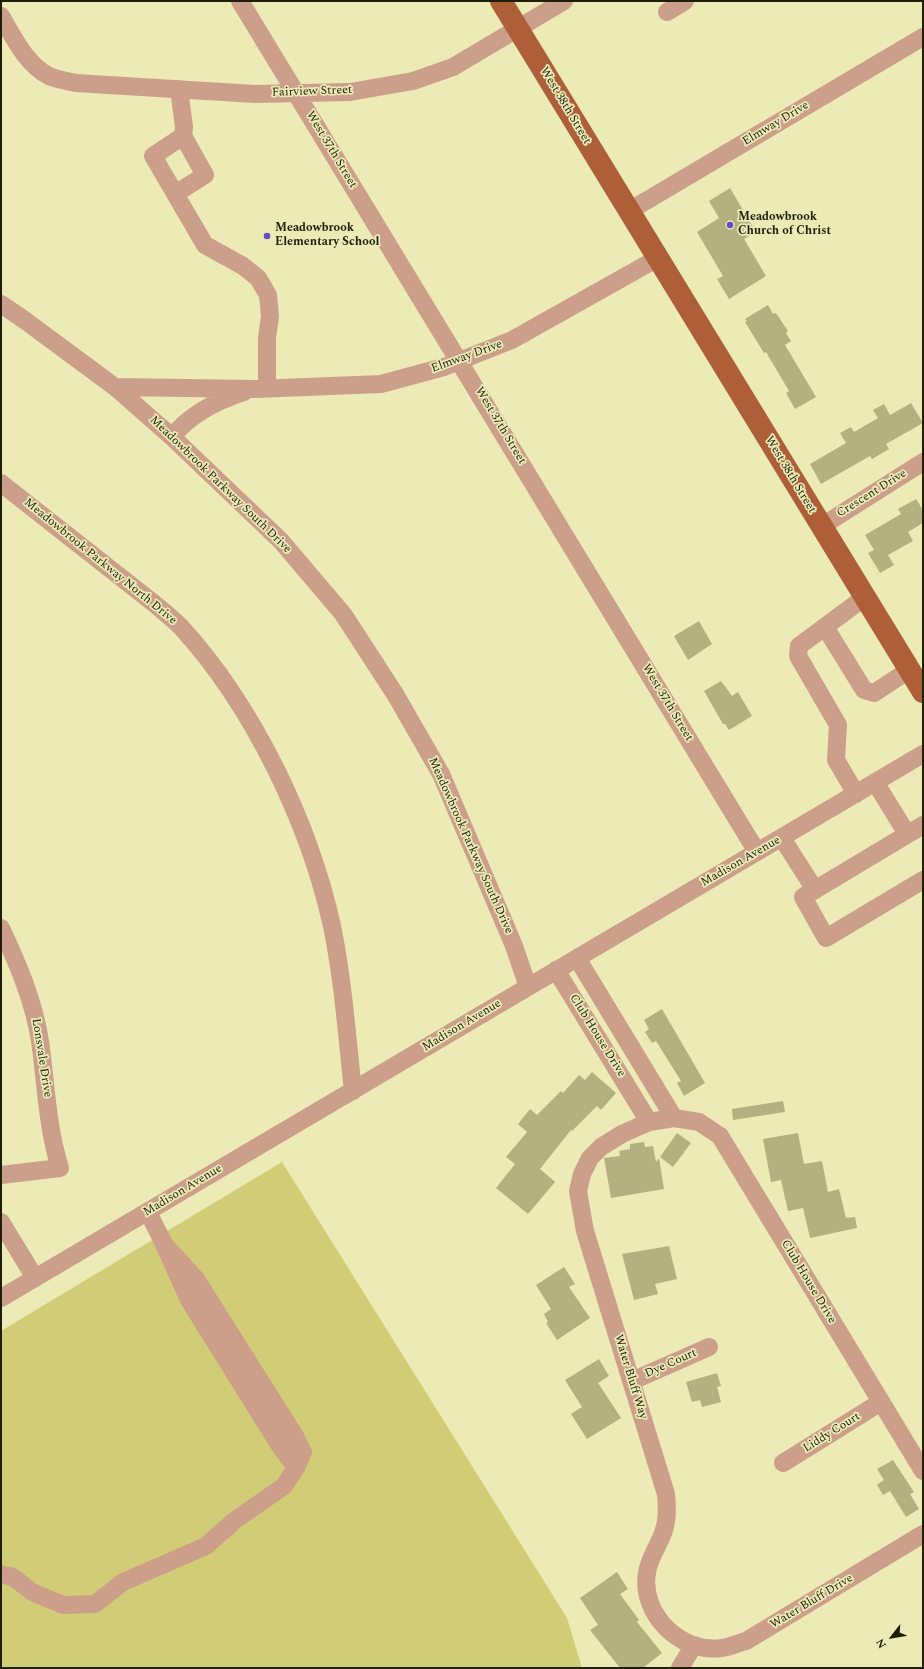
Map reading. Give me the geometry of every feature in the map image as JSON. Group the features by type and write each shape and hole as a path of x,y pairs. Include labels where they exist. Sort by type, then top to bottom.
{"main road":[{"name":"West 38th Street","path":"501,1 923,692"}],"street":[{"name":"West 37th Street","path":"240,1 460,360 757,852"},
{"name":"Fairview Street","path":"1,16 26,56 42,71 58,79 76,83 255,94 350,92 413,81 453,67 564,1"},
{"path":"667,12 684,1"},
{"name":"Elmway Drive","path":"629,211 923,37"},
{"path":"175,194 205,175 183,136 184,127 179,89"},
{"path":"183,136 153,156 205,245 243,266 258,278 268,295 270,316 266,338 262,388"},
{"name":"Elmway Drive","path":"115,387 262,388 381,384 444,367 512,340 658,258"},
{"name":"Meadowbrook Parkway South Drive","path":"1,304 115,387 172,436 281,541 343,614 395,694 442,774 511,938 528,987"},
{"name":"Elmway Drive","path":"172,436 181,425 201,411 228,397 262,388"},
{"name":"Crescent Drive","path":"822,526 923,462"},
{"name":"Meadowbrook Parkway North Drive","path":"1,483 156,605 180,626 209,660 239,705 262,744 298,817 313,860 332,925 342,983 353,1090"},
{"path":"856,794 836,760 838,725 798,656 799,646 865,597"},
{"path":"825,627 864,690 874,693 909,670"},
{"name":"Madison Avenue","path":"1,1298 923,754"},
{"path":"875,782 907,834"},
{"path":"923,825 803,897 826,938 923,880"},
{"path":"782,838 815,890"},
{"name":"Lonsvale Drive","path":"1,928 13,953 34,1013 40,1040 54,1149 60,1168 1,1175"},
{"name":"Club House Drive","path":"577,958 674,1118"},
{"name":"Club House Drive","path":"556,970 650,1122 674,1118 699,1122 720,1136 923,1471"},
{"name":"Water Bluff Way","path":"650,1122 601,1147 590,1158 582,1174 578,1192 585,1231 666,1494 667,1514 663,1533 654,1550 647,1573 648,1597 658,1619 674,1636 694,1645"},
{"path":"1,1574 13,1577 32,1592 63,1605 95,1604 123,1582 206,1546 234,1521 284,1486 296,1468 303,1452 295,1436 196,1279 164,1244 148,1212"},
{"path":"1,1222 35,1278"},
{"name":"Dye Court","path":"632,1381 709,1347"},
{"name":"Liddy Court","path":"783,1463 881,1402"},
{"name":"Water Bluff Drive","path":"694,1645 722,1648 746,1641 923,1534"},
{"path":"680,1668 694,1645"}],"shaded area":[{"path":"282,1162 567,1618 582,1668 1,1668 1,1331"}],"building":[{"path":"730,188 756,232 744,239 766,276 729,299 717,279 723,276 697,232 719,218 709,201"},
{"path":"768,305 773,314 776,313 788,331 786,333 791,341 785,345 816,397 795,409 786,393 789,391 766,352 764,353 745,322 747,321 745,319"},
{"path":"911,403 923,423 886,444 889,449 872,459 870,456 821,484 810,464 846,443 840,433 851,427 854,432 878,418 873,410 884,404 890,415"},
{"path":"916,499 923,510 923,523 908,532 913,541 888,555 894,565 880,573 868,553 874,550 865,535 901,514 898,509"},
{"path":"699,621 712,644 688,660 674,636"},
{"path":"721,681 732,696 738,692 752,716 729,730 725,724 723,724 704,691"},
{"path":"662,1009 705,1083 684,1096 677,1083 681,1081 656,1041 652,1043 645,1032 649,1029 644,1020"},
{"path":"592,1072 616,1093 601,1110 597,1106 572,1131 571,1130 540,1169 555,1182 528,1214 496,1188 515,1164 506,1157 527,1132 518,1124 530,1109 537,1115 561,1091 563,1093 579,1075 585,1080"},
{"path":"783,1101 785,1112 733,1120 732,1109"},
{"path":"677,1133 691,1143 673,1167 660,1157"},
{"path":"798,1133 804,1164 822,1161 828,1192 839,1189 846,1218 855,1217 857,1228 810,1238 803,1208 788,1211 781,1180 771,1182 763,1139"},
{"path":"644,1142 645,1147 653,1146 656,1162 659,1158 664,1189 611,1198 604,1158 620,1156 619,1151 630,1149 630,1144"},
{"path":"669,1246 677,1279 655,1284 658,1294 634,1300 622,1254"},
{"path":"564,1267 575,1284 569,1287 590,1318 557,1340 546,1323 548,1322 544,1314 551,1309 536,1285"},
{"path":"599,1359 609,1376 598,1383 621,1418 587,1439 571,1414 582,1407 565,1380"},
{"path":"717,1373 721,1386 717,1387 721,1402 702,1407 700,1400 692,1402 686,1382"},
{"path":"893,1460 914,1492 910,1494 919,1509 906,1517 890,1491 883,1495 877,1485 884,1480 877,1469"},
{"path":"617,1572 628,1589 620,1594 639,1620 637,1622 662,1653 643,1668 620,1668 590,1630 598,1625 580,1598"}],"place":[{"name":"Meadowbrook Church of Christ","path":"730,225"},
{"name":"Meadowbrook Elementary School","path":"267,236"}]}
